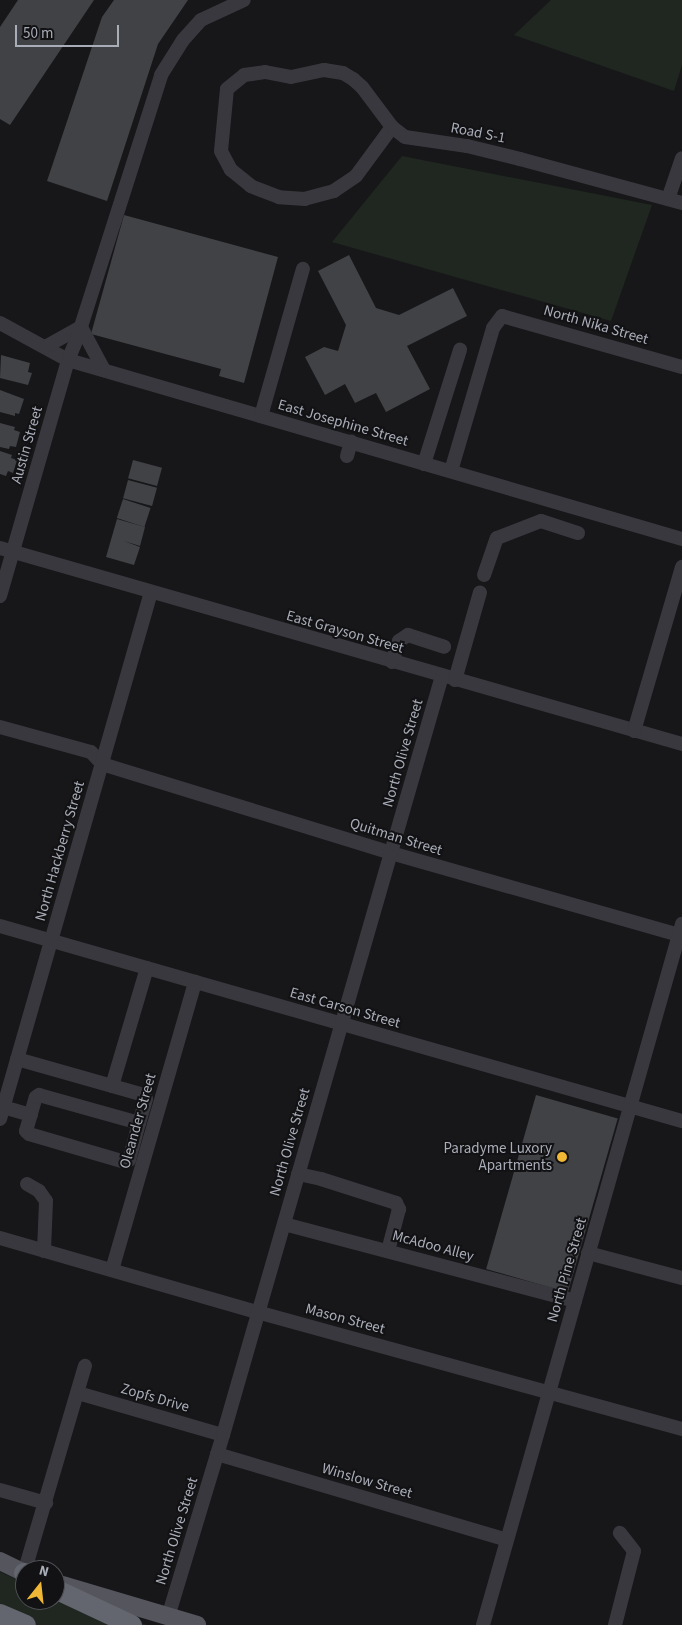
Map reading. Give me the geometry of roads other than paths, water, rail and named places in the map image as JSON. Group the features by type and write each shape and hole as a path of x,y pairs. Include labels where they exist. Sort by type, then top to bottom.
{"highway":[{"path":"65,1594 132,1625"},
{"path":"0,1614 26,1625"}],"main road":[{"path":"0,1561 15,1568"},
{"path":"65,1585 197,1625"}],"street":[{"name":"Austin Street","path":"0,596 7,550 68,360 81,327 161,75 182,40 201,20 239,4 244,0"},
{"name":"Road S-1","path":"392,128 356,176 334,191 305,199 279,197 251,186 231,170 221,150 227,89 244,75 265,72 291,77 324,70 343,73 362,87 392,128 405,137 467,146 502,154 682,203"},
{"path":"668,199 682,158"},
{"path":"261,416 302,268"},
{"name":"North Nika Street","path":"451,471 493,328 502,316 682,367"},
{"name":"East Josephine Street","path":"0,323 68,360 682,539"},
{"path":"46,347 81,327 104,370"},
{"path":"424,464 460,350"},
{"path":"347,456 351,442"},
{"path":"561,528 568,506"},
{"path":"484,575 496,538 541,522 578,533"},
{"name":"East Grayson Street","path":"7,550 682,744"},
{"path":"634,731 682,567"},
{"name":"North Hackberry Street","path":"2,1113 151,592"},
{"name":"North Olive Street","path":"168,1617 223,1435 391,853 448,678 480,592"},
{"path":"392,662 399,641 408,635 444,647"},
{"name":"Quitman Street","path":"0,727 91,752 102,764 391,853 681,932"},
{"name":"East Carson Street","path":"0,926 682,1122"},
{"name":"North Pine Street","path":"483,1625 681,932"},
{"path":"112,1086 147,968"},
{"name":"Oleander Street","path":"112,1270 195,982"},
{"path":"17,1059 144,1095 146,1099 129,1160 125,1162 29,1134 26,1131 36,1097 39,1095 139,1123"},
{"path":"2,1113 31,1115"},
{"path":"298,1174 321,1178 396,1203 399,1210 388,1251"},
{"path":"27,1184 38,1191 46,1202 44,1251"},
{"name":"McAdoo Alley","path":"284,1224 575,1301"},
{"name":"Mason Street","path":"0,1238 257,1312 682,1429"},
{"path":"588,1253 682,1278"},
{"path":"29,1560 85,1366"},
{"name":"Zopfs Drive","path":"78,1393 223,1435"},
{"name":"Winslow Street","path":"217,1454 507,1540"},
{"path":"0,1490 46,1503"},
{"path":"615,1625 634,1550 620,1533"}],"place":[{"name":"Paradyme Luxory Apartments","path":"562,1157"}]}
